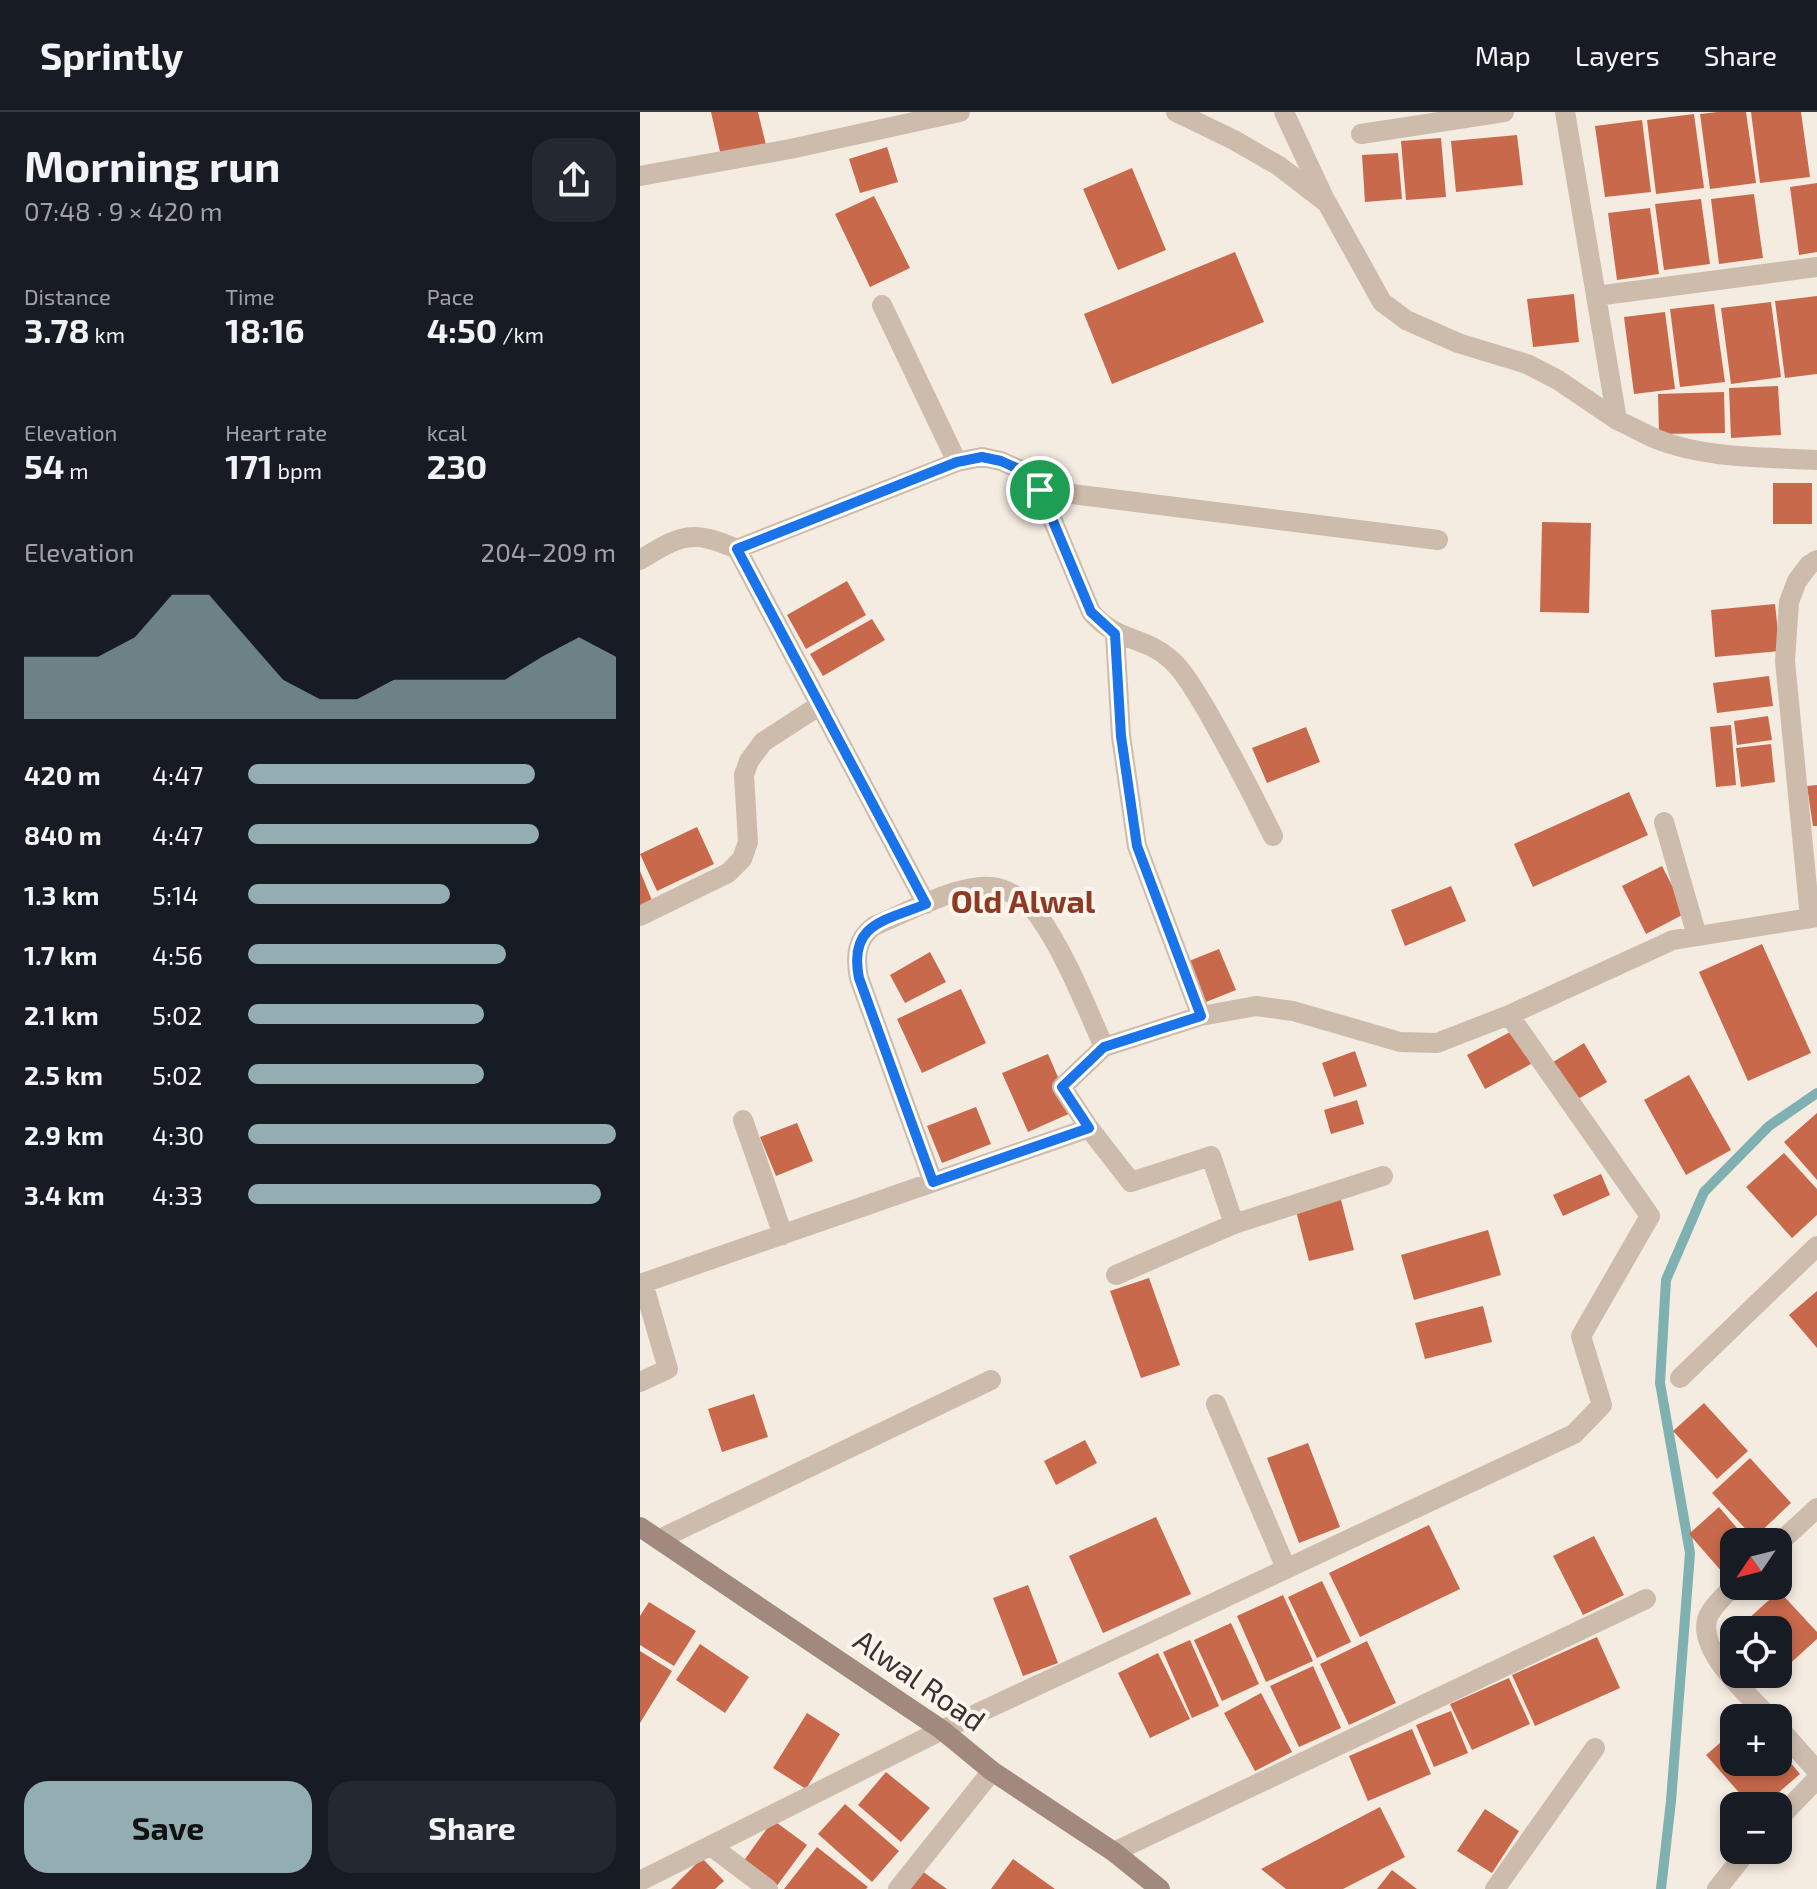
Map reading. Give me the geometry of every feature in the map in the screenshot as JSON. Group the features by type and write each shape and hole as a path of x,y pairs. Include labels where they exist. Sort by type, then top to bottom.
{"main road":[{"name":"Alwal Road","path":"640,1527 942,1730 992,1771 1114,1852 1160,1889"}],"street":[{"path":"640,176 790,149 960,112"},
{"path":"1176,112 1279,166 1327,203"},
{"path":"1284,112 1327,203 1382,302 1406,320 1458,343 1527,364 1558,380 1617,420 1658,440 1740,456 1817,460"},
{"path":"1361,134 1504,112"},
{"path":"1565,112 1617,420"},
{"path":"1596,296 1817,267"},
{"path":"882,305 957,462"},
{"path":"737,549 957,462 982,457 1021,470 1040,490 1091,612 1115,634 1155,648 1172,660 1194,689 1236,761 1273,836"},
{"path":"1040,490 1438,540"},
{"path":"640,560 673,540 692,535 737,549 926,904"},
{"path":"1234,1224 1211,1156 1131,1182 1062,1087 1104,1047 1201,1016 1256,1006 1293,1011 1400,1042 1437,1043 1509,1015 1673,940 1814,918 1785,650 1789,602 1797,581 1817,560"},
{"path":"1115,634 1121,736 1137,846 1201,1016"},
{"path":"640,916 728,873 742,859 748,842 744,775 749,761 763,742 820,705"},
{"path":"1664,822 1697,936"},
{"path":"933,1182 859,978 856,961 863,934 874,926 969,889 992,887 1015,895 1036,912 1077,987 1104,1047"},
{"path":"640,1881 942,1730 1574,1434 1602,1405 1581,1336 1650,1216 1509,1015"},
{"path":"743,1120 783,1235"},
{"path":"640,1382 668,1369 641,1280 783,1235 1089,1128"},
{"path":"1116,1275 1234,1224 1383,1176"},
{"path":"1680,1378 1817,1246"},
{"path":"660,1539 991,1380"},
{"path":"1216,1404 1286,1568"},
{"path":"1792,1531 1817,1508"},
{"path":"1114,1852 1646,1599"},
{"path":"1721,1600 1707,1617 1705,1635 1724,1667 1757,1704"},
{"path":"1792,1743 1817,1771"},
{"path":"1495,1889 1595,1748"},
{"path":"898,1889 992,1771"},
{"path":"1792,1805 1817,1779"},
{"path":"711,1846 768,1889"},
{"path":"1717,1889 1737,1864"}],"building":[{"path":"711,112 758,112 766,145 721,156"},
{"path":"1746,112 1756,183 1710,189 1700,114"},
{"path":"1751,112 1801,112 1810,177 1760,183"},
{"path":"1694,114 1704,188 1656,194 1647,120"},
{"path":"1642,120 1651,192 1605,197 1595,126"},
{"path":"1517,135 1523,185 1456,192 1451,141"},
{"path":"1441,138 1446,197 1406,200 1401,141"},
{"path":"887,147 898,182 860,193 849,159"},
{"path":"1398,153 1402,199 1365,202 1362,155"},
{"path":"1132,168 1166,250 1118,270 1083,189"},
{"path":"1817,183 1817,252 1799,255 1790,187"},
{"path":"1754,194 1763,258 1719,264 1711,199"},
{"path":"874,196 910,268 870,287 835,214"},
{"path":"1701,199 1710,264 1664,270 1655,204"},
{"path":"1650,208 1659,274 1617,280 1608,213"},
{"path":"1235,252 1264,322 1112,384 1084,314"},
{"path":"1574,294 1579,342 1533,347 1527,299"},
{"path":"1817,296 1817,374 1785,378 1775,301"},
{"path":"1771,302 1781,377 1731,384 1721,308"},
{"path":"1714,304 1725,382 1680,387 1670,309"},
{"path":"1665,312 1675,389 1634,394 1624,317"},
{"path":"1778,386 1781,435 1731,438 1729,388"},
{"path":"1724,392 1725,433 1659,434 1658,394"},
{"path":"1773,483 1812,483 1812,524 1773,524"},
{"path":"1542,522 1591,523 1589,613 1540,612"},
{"path":"847,581 866,615 806,649 787,615"},
{"path":"1775,604 1780,651 1715,657 1711,610"},
{"path":"872,619 885,640 823,676 810,654"},
{"path":"1769,676 1773,706 1717,713 1713,683"},
{"path":"1768,716 1772,740 1737,745 1734,721"},
{"path":"1731,725 1736,785 1716,787 1710,727"},
{"path":"1306,727 1320,762 1267,783 1252,748"},
{"path":"1771,744 1775,782 1741,787 1736,748"},
{"path":"1817,785 1817,826 1813,826 1807,786"},
{"path":"1629,792 1648,835 1533,887 1514,844"},
{"path":"697,827 714,864 657,891 640,854"},
{"path":"1662,866 1686,913 1646,934 1622,886"},
{"path":"640,871 653,903 640,908"},
{"path":"1451,886 1466,921 1405,946 1391,910"},
{"path":"1762,944 1811,1053 1748,1081 1699,972"},
{"path":"1219,949 1236,990 1201,1004 1184,963"},
{"path":"930,952 946,982 905,1003 890,975"},
{"path":"961,989 986,1043 922,1073 897,1019"},
{"path":"1512,1031 1531,1064 1485,1089 1467,1055"},
{"path":"1584,1043 1607,1082 1573,1102 1550,1064"},
{"path":"1355,1051 1367,1086 1334,1097 1322,1063"},
{"path":"1048,1054 1073,1112 1028,1132 1002,1073"},
{"path":"1689,1075 1731,1150 1686,1175 1644,1100"},
{"path":"1357,1100 1364,1124 1331,1134 1324,1110"},
{"path":"976,1107 991,1144 942,1163 927,1126"},
{"path":"1817,1113 1817,1180 1784,1142"},
{"path":"797,1123 813,1161 776,1176 760,1137"},
{"path":"1784,1153 1817,1189 1817,1215 1792,1238 1746,1187"},
{"path":"1601,1174 1610,1195 1563,1216 1553,1195"},
{"path":"1340,1196 1354,1250 1309,1261 1295,1207"},
{"path":"1488,1230 1501,1275 1414,1300 1401,1255"},
{"path":"1149,1278 1180,1365 1141,1378 1110,1291"},
{"path":"1817,1291 1817,1348 1789,1315"},
{"path":"1483,1306 1492,1342 1425,1359 1415,1323"},
{"path":"754,1394 768,1437 722,1452 708,1409"},
{"path":"1704,1403 1748,1451 1717,1479 1673,1431"},
{"path":"1085,1440 1097,1463 1056,1485 1044,1461"},
{"path":"1308,1443 1340,1527 1299,1543 1267,1458"},
{"path":"1750,1458 1791,1503 1765,1528 1745,1528 1712,1493"},
{"path":"1719,1507 1737,1528 1720,1528 1720,1570 1689,1534"},
{"path":"1156,1517 1191,1594 1103,1633 1069,1556"},
{"path":"1429,1525 1460,1589 1360,1637 1329,1573"},
{"path":"1594,1536 1624,1595 1583,1615 1553,1556"},
{"path":"1322,1581 1351,1642 1317,1658 1288,1597"},
{"path":"1028,1585 1058,1663 1023,1676 993,1598"},
{"path":"1283,1595 1313,1661 1266,1682 1237,1616"},
{"path":"1769,1600 1787,1600 1817,1632 1817,1639 1792,1662 1792,1616 1751,1616"},
{"path":"649,1602 696,1631 674,1666 640,1645 640,1616"},
{"path":"1231,1623 1259,1684 1222,1701 1194,1640"},
{"path":"1597,1637 1620,1688 1535,1726 1512,1675"},
{"path":"1190,1640 1219,1706 1192,1718 1163,1652"},
{"path":"1367,1641 1396,1703 1349,1725 1320,1664"},
{"path":"700,1644 749,1677 725,1713 676,1680"},
{"path":"640,1651 672,1671 640,1723"},
{"path":"1158,1653 1190,1719 1150,1738 1118,1673"},
{"path":"1313,1666 1341,1728 1299,1747 1270,1686"},
{"path":"1509,1678 1530,1724 1472,1750 1450,1704"},
{"path":"1261,1693 1292,1752 1255,1771 1224,1713"},
{"path":"1451,1711 1468,1753 1434,1767 1416,1725"},
{"path":"807,1713 840,1734 806,1789 773,1768"},
{"path":"1412,1729 1431,1774 1368,1801 1349,1756"},
{"path":"1720,1743 1720,1771 1706,1755"},
{"path":"1792,1765 1800,1774 1779,1792 1739,1792 1725,1776 1792,1776"},
{"path":"886,1772 930,1808 901,1842 858,1805"},
{"path":"845,1804 899,1851 872,1882 818,1834"},
{"path":"1380,1807 1405,1857 1343,1889 1286,1889 1261,1869"},
{"path":"1485,1809 1519,1831 1492,1873 1457,1851"},
{"path":"773,1820 807,1845 776,1887 743,1862"},
{"path":"817,1847 868,1887 784,1889"},
{"path":"702,1858 724,1881 715,1889 671,1889"},
{"path":"1013,1859 1055,1889 991,1889"},
{"path":"1392,1870 1417,1889 1377,1889"},
{"path":"922,1871 947,1889 910,1889"}],"waterway":[{"path":"1661,1889 1690,1553 1660,1383 1666,1280 1704,1192 1769,1126 1817,1093"}],"district":[{"name":"Old Alwal","path":"1023,902"}],"route":[{"path":"982,457 1021,470 1040,490 1091,612 1115,634 1121,736 1137,846 1201,1016 1104,1047 1062,1087 1089,1128 933,1182 859,978 856,961 863,934 874,926 926,904 737,549 957,462 982,457"}]}
